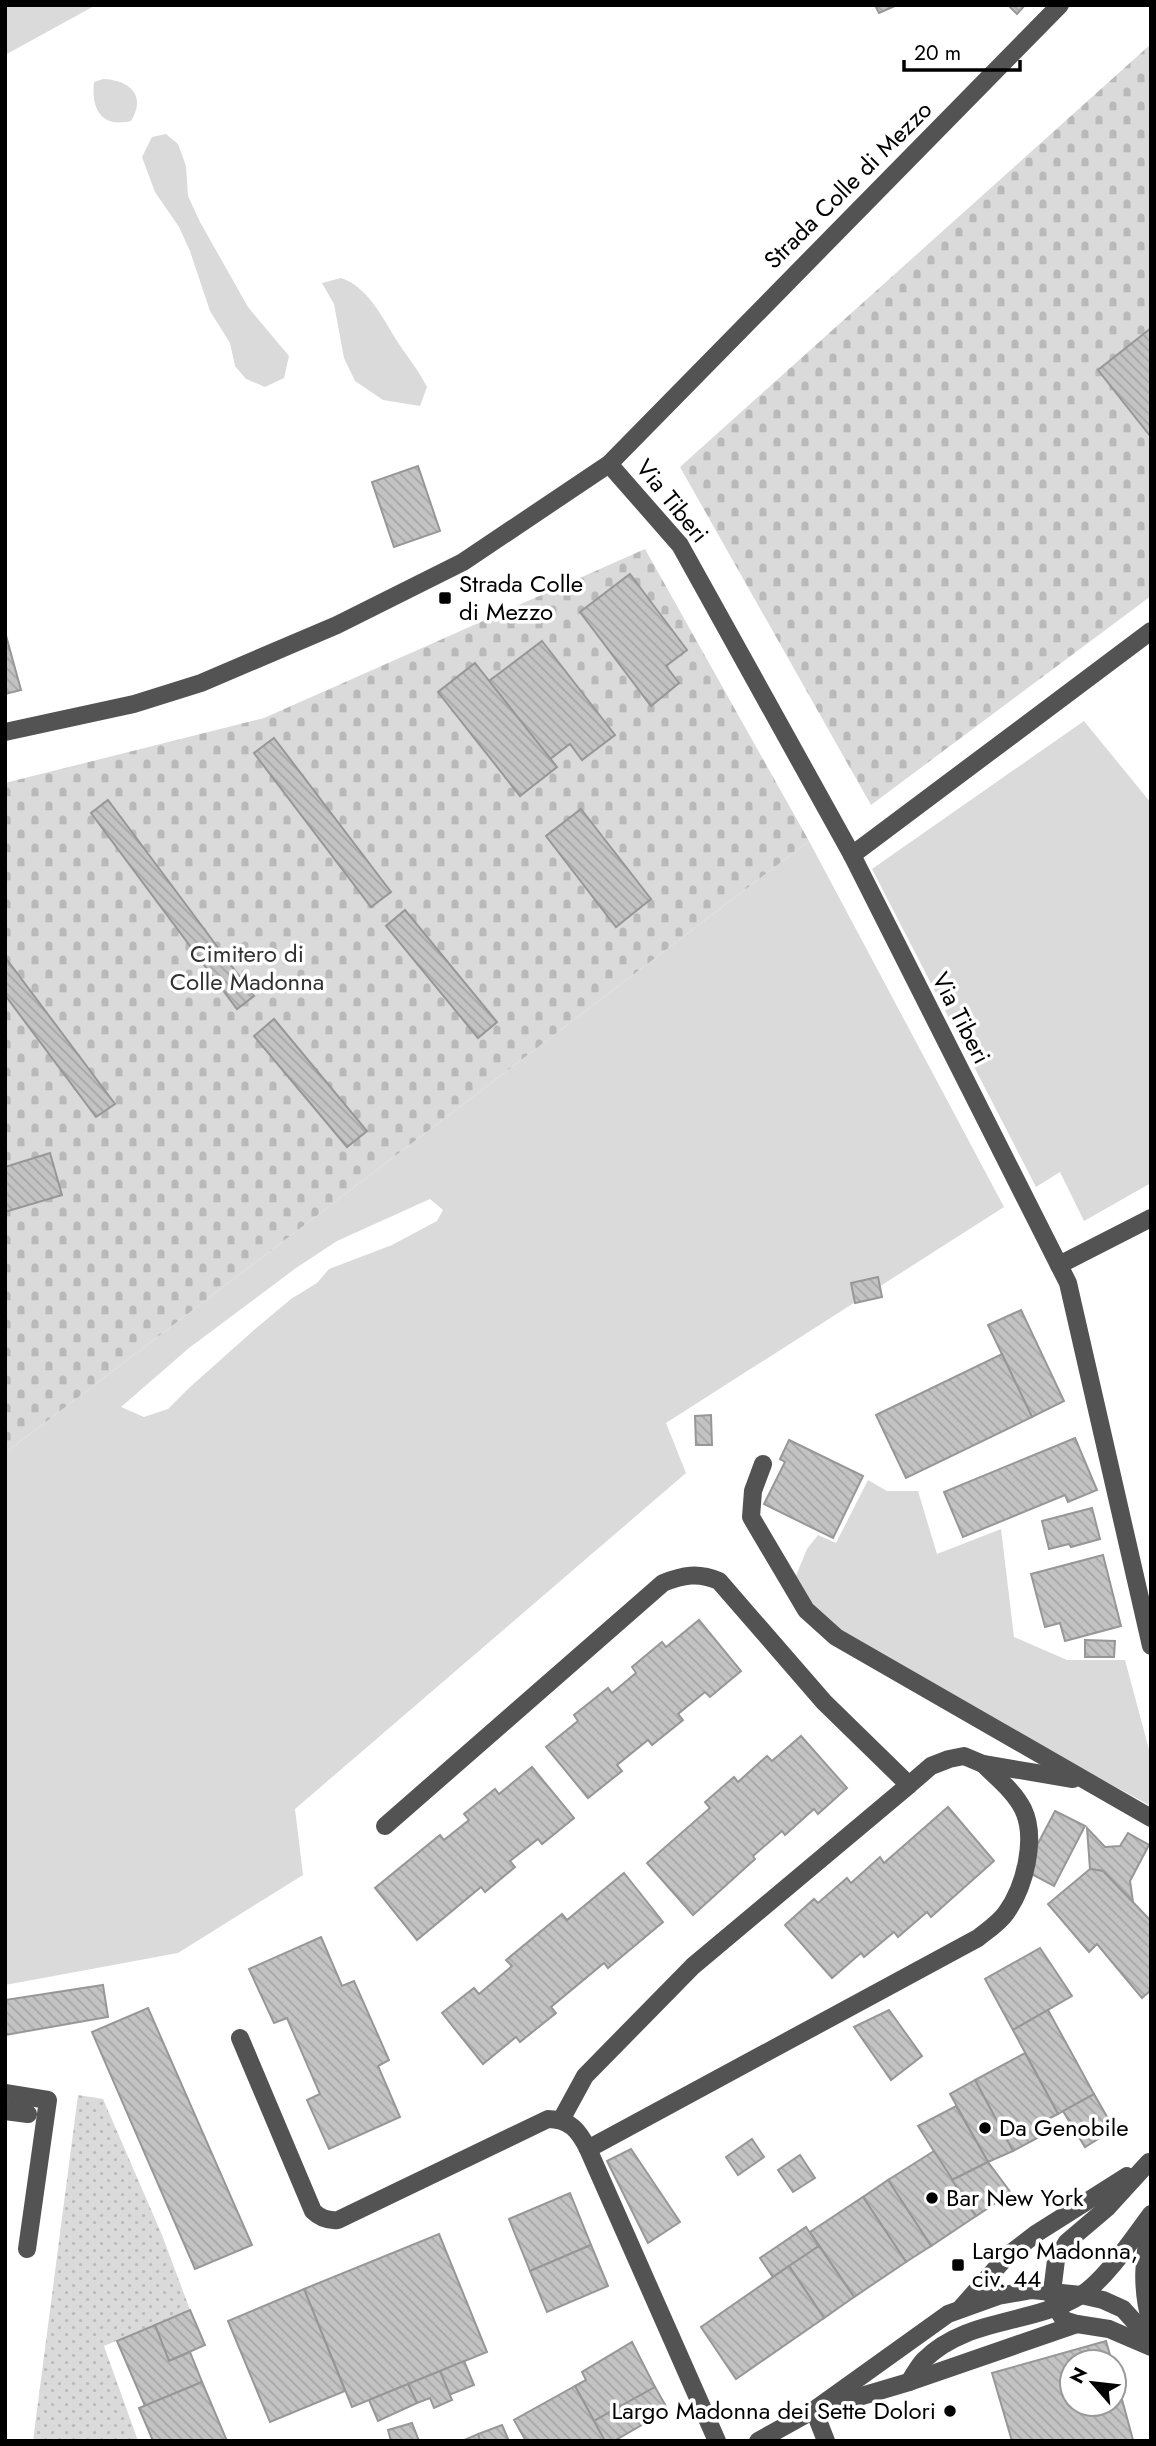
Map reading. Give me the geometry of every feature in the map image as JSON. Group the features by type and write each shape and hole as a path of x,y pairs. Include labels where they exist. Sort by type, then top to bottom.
{"street":[{"name":"Strada Colle di Mezzo","path":"5,732 134,704 201,683 337,625 463,562 609,464 1060,5"},
{"name":"Via Tiberi","path":"609,464 681,545 852,855 1068,1283 1151,1646"},
{"path":"852,855 1151,631"},
{"path":"1059,1265 1151,1217"},
{"path":"763,1464 753,1491 751,1517 806,1610 836,1637 870,1658 1151,1818"},
{"path":"385,1826 663,1583 691,1574 719,1581 824,1702 909,1785"},
{"path":"561,2120 585,2076 693,1966 931,1766 964,1756 983,1764 1084,1781"},
{"path":"588,2149 978,1938 997,1923 1006,1913 1018,1889 1027,1862 1030,1835 1028,1821 1021,1806 983,1764"},
{"path":"240,2038 305,2195 317,2215 330,2221 338,2220 542,2121 561,2120 578,2130 718,2441"},
{"path":"5,2093 48,2099 27,2249"},
{"path":"5,2111 28,2114"},
{"path":"1150,2161 1107,2208 1067,2242 1056,2260 1054,2299 1064,2320 1109,2329 1151,2347"},
{"path":"961,2308 1007,2256 1037,2233 1150,2161"},
{"path":"1081,2295 1096,2284 1151,2214"},
{"path":"1151,2224 1143,2276 1144,2295 1151,2323"},
{"path":"758,2441 814,2410 948,2314 998,2296 1032,2290 1054,2299"},
{"path":"909,2382 923,2361 960,2336 1054,2299 1081,2295 1103,2300 1124,2309 1151,2340"},
{"path":"814,2410 909,2382 1077,2324"},
{"path":"814,2410 826,2441"}],"green space":[{"path":"5,5 96,5 5,55"},
{"path":"1151,44 1151,596 871,805 680,467"},
{"path":"103,79 121,82 133,91 137,104 131,121 112,122 105,119 96,108 94,82"},
{"path":"166,134 178,144 186,166 188,196 200,222 248,307 289,356 284,378 265,387 246,379 235,366 230,343 210,311 179,227 155,192 142,157 152,137"},
{"path":"341,278 351,282 368,297 421,376 427,387 420,406 383,400 355,381 344,358 334,304 322,283"},
{"name":"Cimitero di Colle Madonna","path":"645,549 809,841 5,1453 5,783 264,718"},
{"path":"1084,721 1151,803 1151,1183 1084,1221 1060,1172 1036,1187 872,869"},
{"path":"809,841 1004,1207 666,1423 686,1473 295,1809 303,1875 178,1953 5,1985 5,1453","holes":["430,1199 443,1210 437,1221 392,1245 329,1269 317,1283 291,1299 254,1330 168,1409 144,1417 121,1407 189,1348 296,1268 337,1241"]},
{"path":"868,1480 887,1491 918,1491 937,1554 1001,1529 1014,1637 1067,1660 1125,1660 1151,1757 1151,1806 867,1653 804,1600 795,1578 807,1549 818,1535 836,1543"},
{"path":"78,2095 103,2099 162,2235 190,2310 104,2346 138,2441 33,2441"}],"building":[{"path":"875,5 897,5 879,13"},
{"path":"1008,5 1025,5 1017,14"},
{"path":"1151,328 1151,437 1098,370"},
{"path":"418,466 440,531 394,547 372,482"},
{"path":"630,574 687,650 666,666 679,683 651,706 580,612"},
{"path":"5,632 21,690 5,694"},
{"path":"542,641 615,735 582,760 570,744 550,759 489,681"},
{"path":"475,663 557,767 520,796 438,692"},
{"path":"274,738 391,892 371,907 254,753"},
{"path":"108,800 254,996 237,1009 91,813"},
{"path":"581,809 651,899 616,927 546,836"},
{"path":"405,910 497,1022 478,1038 386,926"},
{"path":"5,957 115,1104 96,1117 5,995"},
{"path":"274,1019 367,1131 347,1147 254,1036"},
{"path":"50,1153 62,1195 5,1212 5,1167"},
{"path":"878,1277 882,1297 855,1303 851,1283"},
{"path":"1021,1310 1064,1401 1032,1417 988,1325"},
{"path":"1002,1354 1032,1417 906,1478 876,1415"},
{"path":"711,1415 712,1445 696,1445 695,1416"},
{"path":"1075,1438 1097,1490 1068,1502 1065,1495 963,1537 944,1492"},
{"path":"789,1440 863,1476 833,1538 764,1504 785,1462 780,1459"},
{"path":"1092,1508 1100,1539 1071,1547 1069,1544 1049,1549 1042,1521"},
{"path":"1103,1555 1121,1626 1065,1641 1060,1623 1045,1627 1031,1574"},
{"path":"699,1620 741,1671 710,1697 705,1692 678,1714 683,1720 652,1745 648,1740 617,1765 622,1771 588,1798 546,1747 578,1721 574,1715 608,1688 612,1693 636,1673 632,1667 662,1642 666,1647"},
{"path":"1085,1640 1115,1641 1114,1657 1085,1657"},
{"path":"801,1736 847,1788 818,1814 814,1809 785,1835 782,1831 693,1915 647,1863 710,1808 705,1802 734,1777 738,1782 767,1756 772,1761"},
{"path":"532,1767 574,1818 542,1844 538,1839 510,1861 515,1867 485,1892 481,1887 417,1940 375,1888 440,1835 444,1840 469,1820 464,1814 495,1789 499,1794"},
{"path":"948,1807 994,1861 931,1917 927,1912 898,1937 894,1932 864,1957 861,1953 832,1978 785,1925 814,1899 818,1903 847,1878 851,1883 880,1857 884,1863"},
{"path":"1055,1811 1085,1826 1054,1886 1024,1870"},
{"path":"1087,1828 1105,1847 1120,1846 1128,1833 1149,1845 1130,1881 1133,1902 1103,1871 1090,1869"},
{"path":"1090,1869 1103,1871 1151,1921 1151,1990 1142,1998 1097,1944 1089,1952 1048,1904"},
{"path":"624,1873 663,1922 608,1968 604,1963 551,2007 556,2013 520,2042 516,2037 483,2064 442,2013 474,1988 479,1994 512,1966 506,1960 562,1914 567,1920"},
{"path":"321,1937 342,1986 354,1981 389,2060 378,2066 400,2117 329,2149 307,2100 320,2094 287,2018 274,2023 249,1969"},
{"path":"1040,1948 1072,1996 1013,2030 985,1979"},
{"path":"103,1985 108,2017 5,2035 5,2000"},
{"path":"148,2008 252,2245 195,2269 92,2032"},
{"path":"889,2010 922,2056 891,2080 854,2027"},
{"path":"1048,2010 1094,2094 1058,2114 1013,2030"},
{"path":"1025,2053 1058,2114 1048,2119 1054,2129 1013,2151 975,2080"},
{"name":"Da Genobile","path":"975,2080 1013,2151 988,2162 950,2094"},
{"path":"1094,2094 1114,2129 1085,2147 1063,2111"},
{"path":"956,2106 988,2162 952,2180 918,2126"},
{"path":"752,2139 764,2157 738,2175 726,2157"},
{"path":"631,2149 680,2222 648,2243 607,2161"},
{"name":"Bar New York","path":"934,2151 976,2216 931,2246 888,2180"},
{"path":"800,2155 815,2178 793,2192 778,2170"},
{"path":"988,2162 1011,2193 976,2216 952,2180"},
{"path":"888,2180 931,2246 906,2262 863,2197"},
{"path":"570,2193 591,2245 530,2271 509,2219"},
{"path":"863,2197 906,2262 854,2297 810,2232"},
{"path":"806,2227 819,2246 773,2277 760,2258"},
{"path":"439,2234 487,2352 352,2407 304,2289"},
{"path":"591,2245 608,2286 547,2312 530,2271"},
{"path":"819,2246 854,2297 824,2318 789,2266"},
{"path":"789,2266 824,2318 736,2379 701,2327"},
{"path":"304,2289 345,2391 270,2422 228,2321"},
{"path":"190,2310 205,2345 169,2361 155,2325"},
{"path":"155,2325 169,2361 190,2352 202,2382 145,2406 117,2341"},
{"path":"1106,2341 1108,2348 1081,2348"},
{"path":"632,2342 655,2387 594,2421 575,2386 586,2380 582,2372"},
{"path":"1058,2354 1058,2418 1127,2418 1133,2440 1012,2441 992,2373"},
{"path":"464,2361 474,2385 449,2395 440,2371"},
{"path":"440,2371 452,2400 434,2408 430,2398 417,2403 408,2384"},
{"path":"202,2382 227,2441 153,2441 139,2408"},
{"path":"408,2384 417,2403 378,2421 369,2400"},
{"path":"575,2386 605,2441 526,2441 514,2420"},
{"path":"655,2387 668,2410 614,2441 605,2441 594,2421"},
{"path":"412,2423 419,2441 391,2441 388,2430"},
{"path":"502,2425 509,2441 480,2441 478,2434"},
{"path":"478,2434 480,2441 462,2441"}],"place":[{"name":"Strada Colle di Mezzo","path":"445,598"},
{"name":"Da Genobile","path":"985,2128"},
{"name":"Bar New York","path":"932,2198"},
{"name":"Largo Madonna, civ. 44","path":"958,2265"},
{"name":"Largo Madonna dei Sette Dolori","path":"950,2411"}]}
